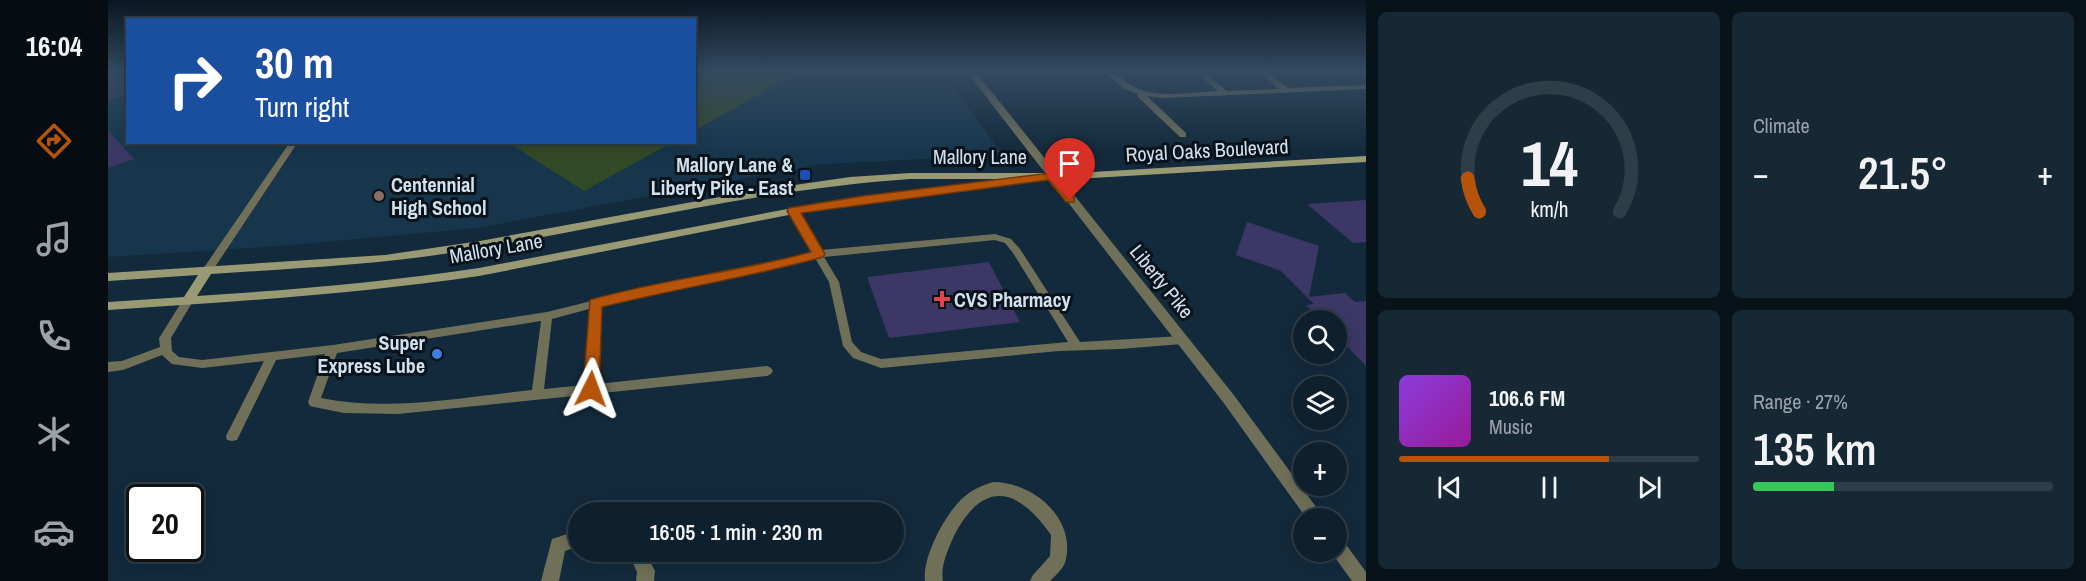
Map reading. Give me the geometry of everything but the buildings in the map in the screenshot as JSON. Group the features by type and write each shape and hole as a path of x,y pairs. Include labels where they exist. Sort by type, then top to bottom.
{"main road":[{"name":"Royal Oaks Boulevard","path":"1051,176 1366,159"},
{"name":"Mallory Lane","path":"108,278 307,266 420,254 747,195 850,180 910,176 1051,176"},
{"name":"Mallory Lane","path":"108,306 291,295 425,281 479,273 793,211 1051,176"},
{"path":"188,301 207,271"}],"street":[{"name":"Liberty Pike","path":"991,98 1226,395 1309,508"},
{"path":"934,581 933,575 949,530 967,502 991,487 1015,489 1037,505 1059,533 1058,559 1039,581"},
{"path":"550,581 558,545 568,542"},
{"path":"1347,560 1362,581"},
{"path":"641,562 646,571 645,581"}],"lane":[{"path":"1144,98 1183,135"},
{"path":"207,271 293,144"},
{"path":"793,211 834,282 847,343 857,355 881,364 1182,340"},
{"path":"188,301 165,338 166,349 176,361 202,364 271,358 547,316 676,284 763,269 818,254 995,237 1008,241 1017,251 1077,347"},
{"path":"591,389 595,304"},
{"path":"537,395 547,316"},
{"path":"108,367 123,365 166,349"},
{"path":"333,349 314,402 344,408 398,409 767,372"},
{"path":"232,436 271,358"}],"shaded area":[{"name":"Centennial High School","path":"108,98 126,98 126,144 696,144 696,98 961,98 1003,155 822,164 477,228 280,246 108,257"}],"green space":[{"path":"696,98 753,98 696,129"},
{"path":"511,144 669,144 584,191"}],"place":[{"name":"Mallory Lane & Liberty Pike - East","path":"805,175"},
{"name":"Centennial High School","path":"379,196"},
{"name":"CVS Pharmacy","path":"942,299"},
{"name":"Super Express Lube","path":"437,354"}],"route":[{"path":"591,389 595,304 676,284 763,269 818,254 793,211 1051,176 1070,200"}]}
